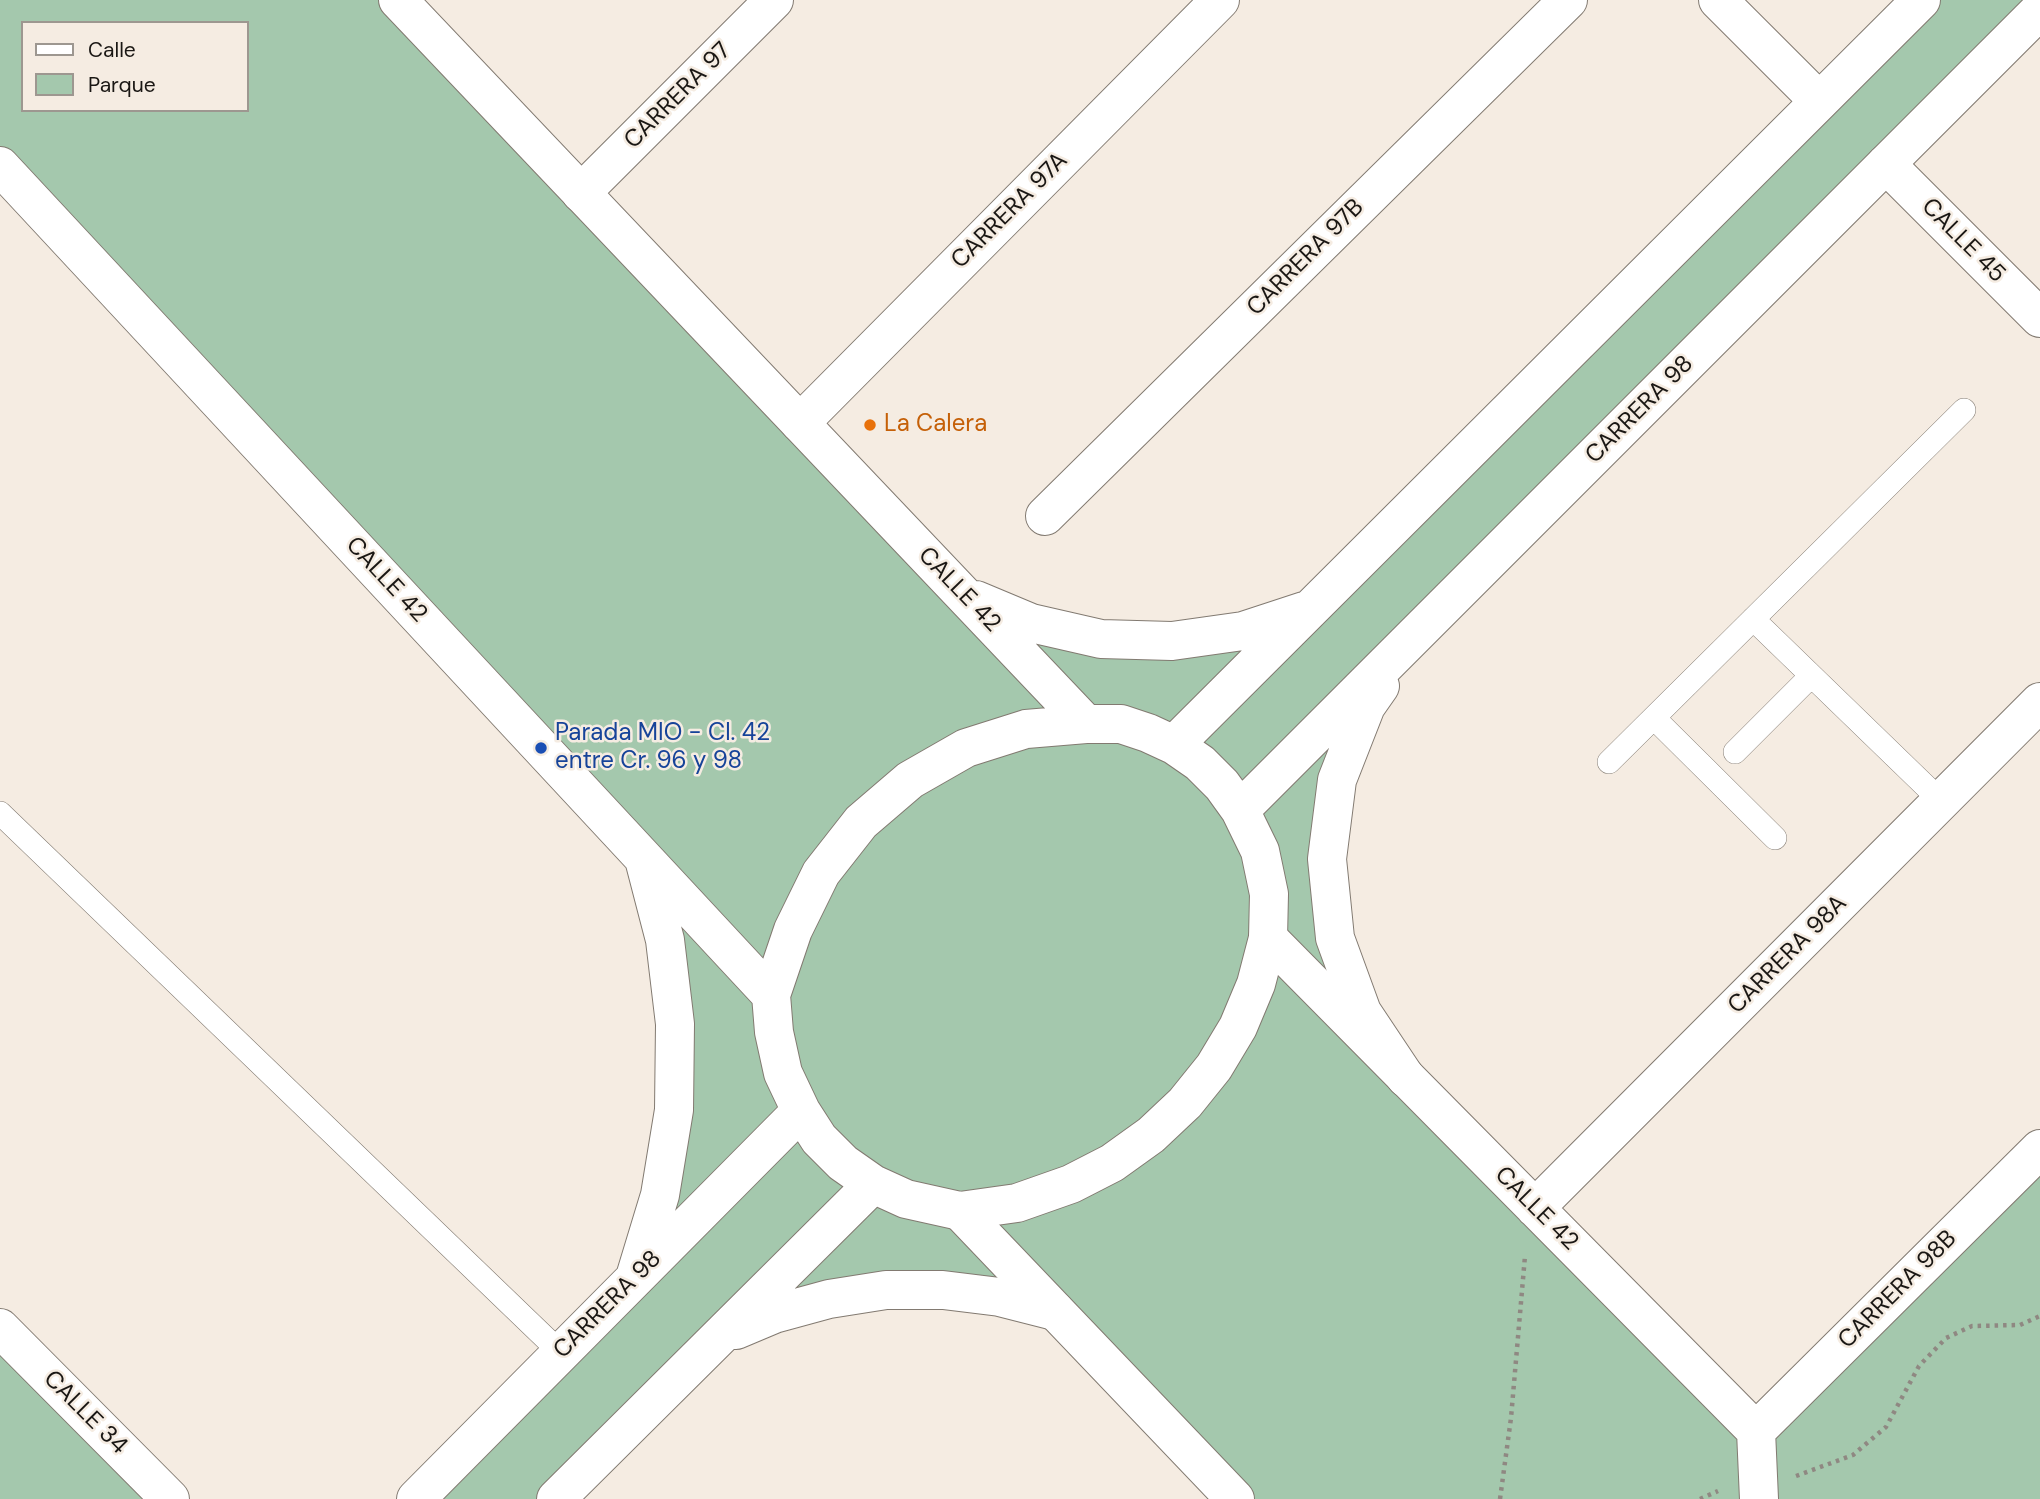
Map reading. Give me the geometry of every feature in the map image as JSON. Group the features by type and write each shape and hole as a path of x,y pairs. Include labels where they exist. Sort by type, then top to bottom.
{"street":[{"name":"CALLE 42","path":"398,0 1086,724"},
{"name":"CARRERA 97","path":"581,192 774,0"},
{"name":"CARRERA 97A","path":"800,423 1220,0"},
{"name":"CARRERA 97B","path":"1045,516 1568,0"},
{"path":"1718,0 1819,101"},
{"path":"1174,745 1921,0"},
{"name":"CARRERA 98","path":"1240,810 2040,10"},
{"name":"CALLE 45","path":"1886,164 2040,318"},
{"name":"CALLE 42","path":"0,166 771,995"},
{"path":"964,595 1031,623 1101,639 1172,641 1231,633 1311,608"},
{"path":"1406,1078 1362,1012 1357,1000 1335,938 1327,859 1337,780 1366,706 1410,640"},
{"name":"CARRERA 98A","path":"1535,1209 2040,702"},
{"path":"1086,724 1121,724 1174,745 1200,763 1223,785 1240,810 1260,851 1269,894 1268,938 1256,984 1238,1027 1214,1067 1192,1094 1151,1135 1112,1163 1071,1184 1017,1203 960,1211 906,1199 873,1185 819,1139 801,1111 783,1073 774,1032 771,995 793,930 821,873 861,822 910,780 966,748 1026,729 1086,724"},
{"path":"636,1277 660,1195 674,1110 675,1024 665,940 643,857"},
{"name":"CALLE 42","path":"1268,938 1756,1431"},
{"name":"CARRERA 98","path":"416,1499 801,1111"},
{"name":"CARRERA 98B","path":"1756,1431 2040,1149"},
{"path":"556,1499 873,1185"},
{"path":"960,1211 1235,1499"},
{"path":"722,1336 774,1314 829,1299 886,1290 943,1290 1000,1297 1055,1311"},
{"name":"CALLE 34","path":"0,1328 170,1499"},
{"path":"1756,1431 1772,1490"}],"lane":[{"path":"1609,762 1964,410"},
{"path":"1754,619 1810,677 1941,801"},
{"path":"1735,752 1810,677"},
{"path":"1654,718 1775,838"},
{"path":"0,813 561,1353"}],"path":[{"path":"1500,1499 1511,1418 1525,1249"},
{"path":"1772,1490 1853,1455 1870,1441 1886,1427 1919,1366 1946,1338 1972,1326 2020,1325 2040,1316"}],"green space":[{"path":"0,0 398,0 964,595 1101,639 1311,608 1921,0 2040,0 1410,640 1337,780 1362,1012 1755,1430 2040,1149 2040,1499 1235,1499 1111,1369 1000,1297 774,1314 556,1499 416,1499 636,1277 674,1110 643,857 0,166"},
{"path":"0,1328 170,1499 0,1499"}],"place":[{"name":"La Calera","path":"870,425"},
{"name":"Parada MIO - Cl. 42 entre Cr. 96 y 98","path":"541,748"}]}
